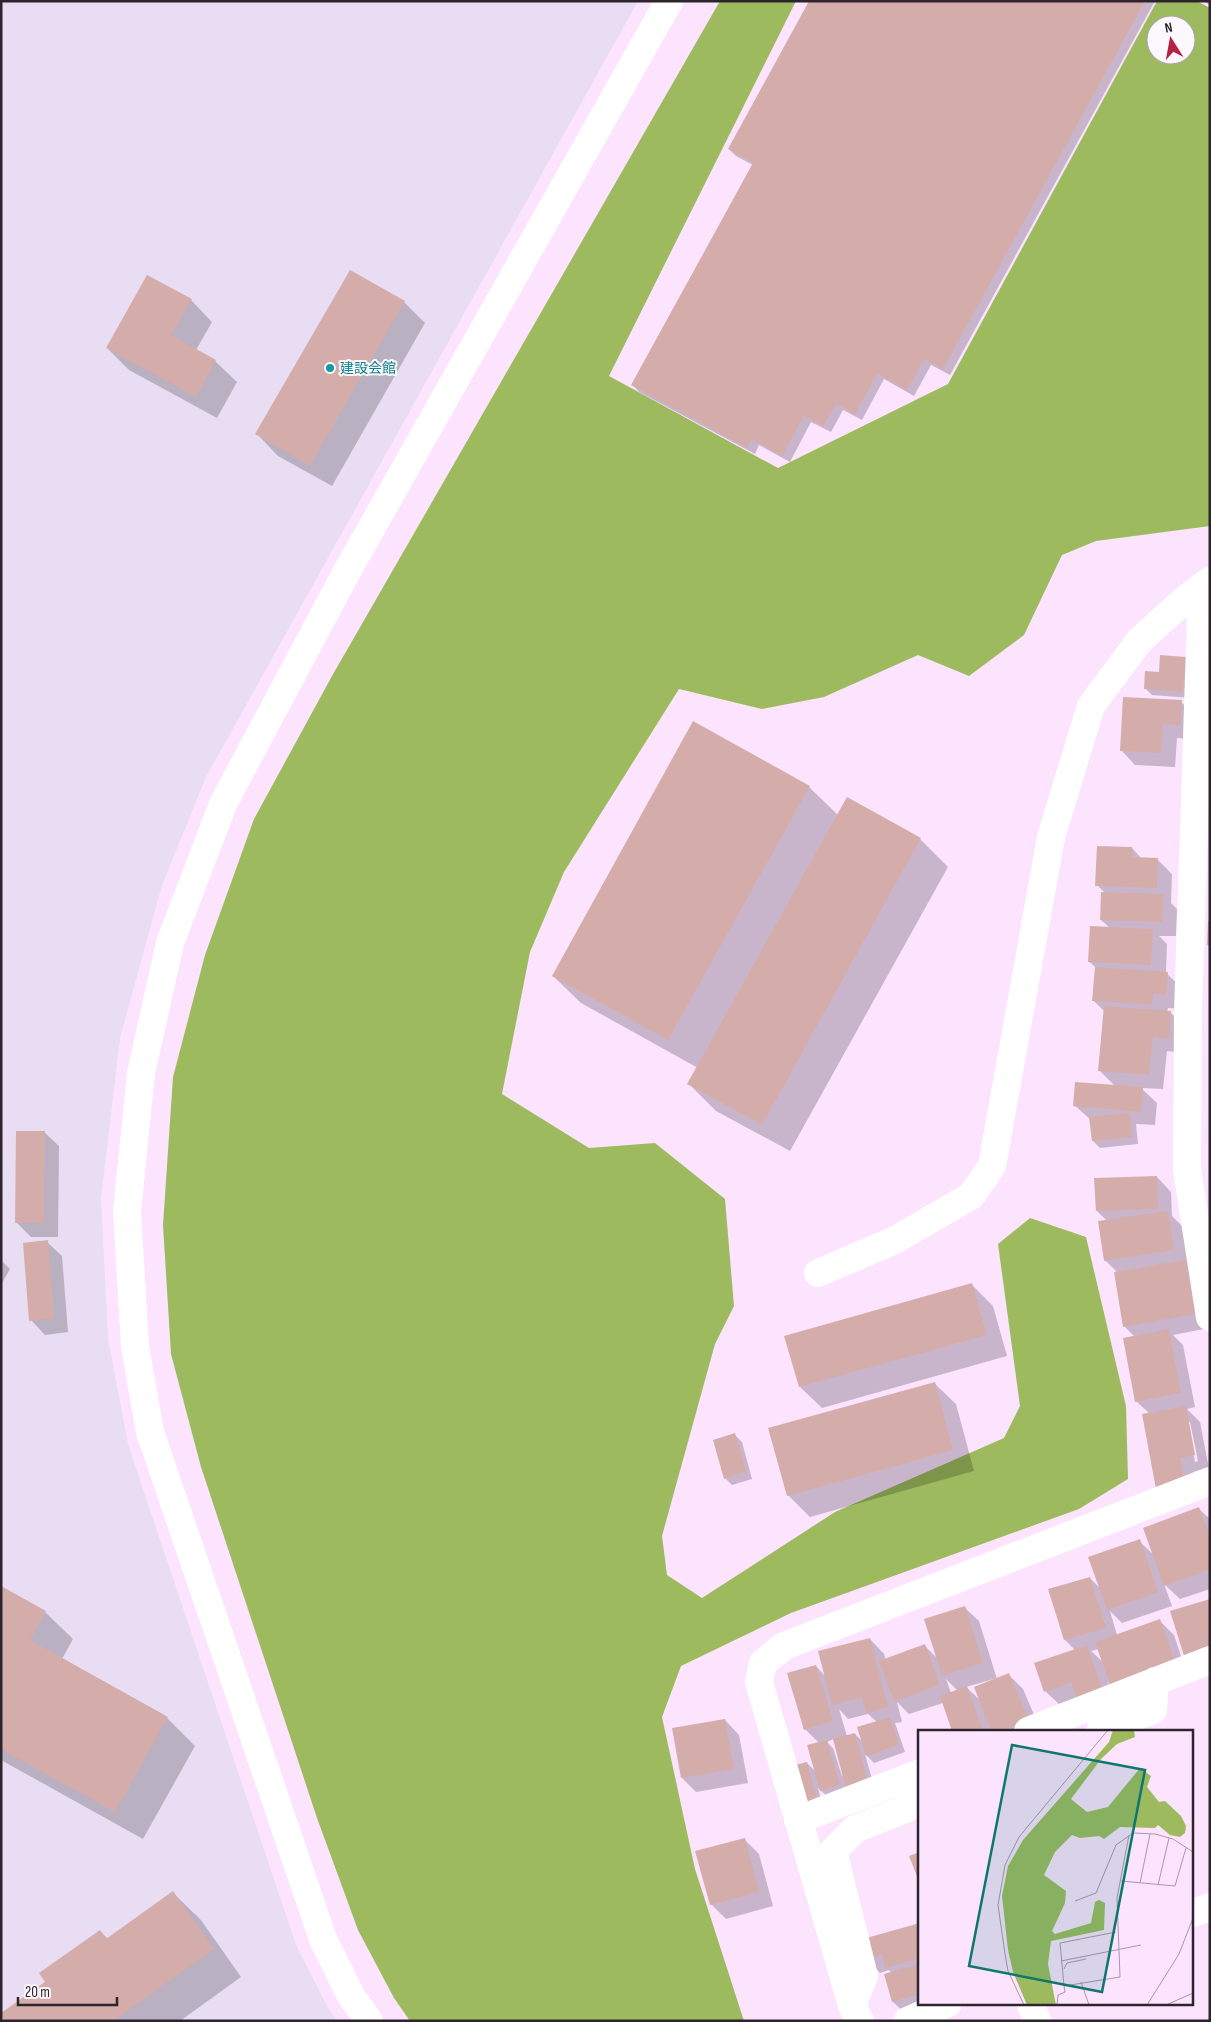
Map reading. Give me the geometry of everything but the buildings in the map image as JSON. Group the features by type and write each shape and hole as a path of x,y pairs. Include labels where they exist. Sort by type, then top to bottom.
{"street":[{"path":"368,2021 351,1996 323,1939 150,1432 135,1346 127,1211 141,1073 170,943 223,804 345,575 669,1"},
{"path":"1199,588 1201,616 1199,1011 1187,1170 1210,1318"},
{"path":"818,1273 895,1240 971,1196 992,1166 1051,837 1091,706 1140,640 1199,588"},
{"path":"856,2014 758,1682 763,1662 784,1646 1210,1481"},
{"path":"1031,1730 1210,1660"},
{"path":"1102,1730 1152,1710 1155,1681"},
{"path":"798,1820 918,1774"},
{"path":"856,2014 864,1976 833,1851 855,1829 918,1804"},
{"path":"1194,1912 1210,1907"},
{"path":"907,2021 946,2004"},
{"path":"1030,2004 1037,2021"}],"shaded area":[{"path":"1,1 638,1 206,777 162,885 120,1038 101,1198 108,1339 128,1444 296,1945 328,2008 337,2021 1,2021"}],"green space":[{"path":"720,1 796,1 609,376 778,468 948,384 1146,21 1146,65 1196,65 1196,15 1149,15 1157,1 1197,1 1210,8 1210,526 1096,541 1062,555 1024,635 969,676 918,655 824,697 762,709 679,689 564,872 530,952 502,1094 589,1148 655,1143 725,1199 734,1306 715,1344 662,1536 667,1575 702,1598 835,1512 1004,1438 1020,1406 998,1244 1030,1218 1086,1237 1126,1406 1128,1479 1079,1509 791,1613 681,1666 662,1717 695,1869 744,2021 410,2021 394,1998 358,1930 317,1818 201,1467 171,1354 163,1225 173,1077 205,955 254,819 332,676"}],"place":[{"name":"建設会館","path":"330,368"}]}
